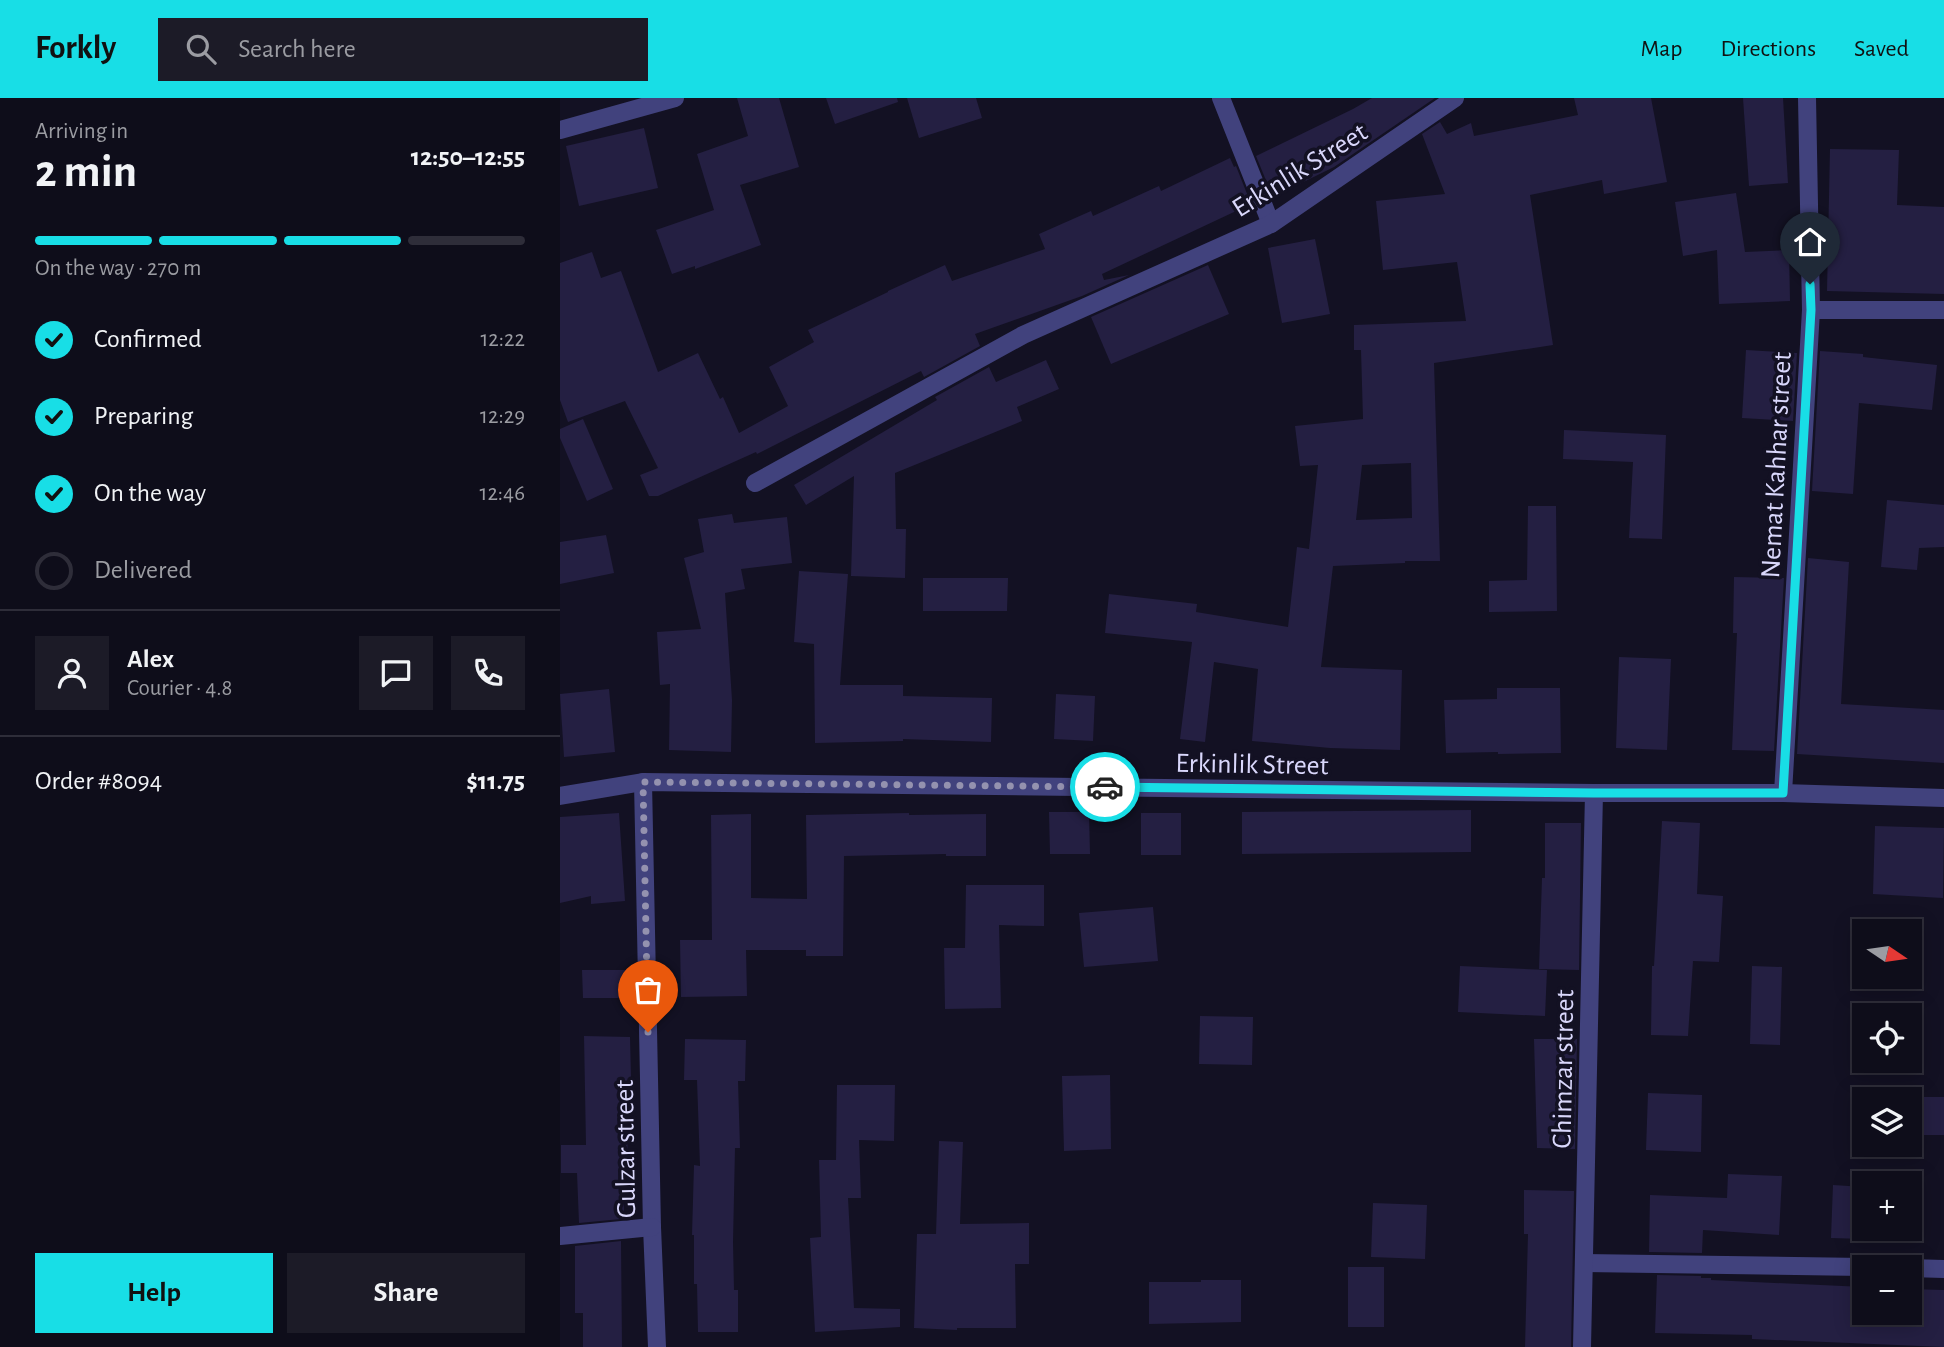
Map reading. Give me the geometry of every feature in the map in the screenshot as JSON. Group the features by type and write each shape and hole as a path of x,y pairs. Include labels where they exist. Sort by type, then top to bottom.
{"street":[{"path":"560,130 675,98"},
{"path":"1221,98 1271,223"},
{"name":"Erkinlik Street","path":"755,483 1023,335 1271,223 1455,98"},
{"name":"Nemat Kahhar street","path":"1783,793 1811,310 1807,98"},
{"path":"1811,310 1944,310"},
{"name":"Erkinlik Street","path":"560,796 643,782 1783,793 1944,798"},
{"name":"Gulzar street","path":"643,782 656,1347"},
{"name":"Chimzar street","path":"1582,1347 1594,793"},
{"path":"560,1236 652,1227"},
{"path":"1584,1263 1852,1267"},
{"path":"1922,1268 1944,1269"}],"building":[{"path":"737,98 779,98 799,167 740,185 761,245 695,269 695,266 672,274 656,230 714,210 697,154 748,136"},
{"path":"826,98 897,98 898,102 835,124"},
{"path":"907,98 976,98 982,118 919,138"},
{"path":"1372,98 1435,98 1334,167 1272,195 1256,156"},
{"path":"1574,98 1651,98 1667,182 1604,194 1602,180 1530,195 1553,345 1434,363 1440,561 1333,566 1321,667 1402,670 1400,750 1330,748 1252,741 1258,669 1214,662 1205,742 1180,739 1192,642 1105,633 1109,594 1197,604 1196,612 1288,627 1297,547 1309,549 1318,465 1300,466 1295,426 1363,419 1361,350 1354,350 1354,325 1466,321 1457,262 1383,270 1376,201 1445,194 1422,134 1440,122 1447,134 1471,123 1474,136 1578,115","holes":["1411,463 1412,518 1356,520 1362,465"]},
{"path":"1743,98 1783,98 1788,183 1749,186"},
{"path":"644,128 658,188 579,206 566,146"},
{"path":"1830,149 1899,150 1897,205 1944,207 1944,294 1827,291"},
{"path":"1230,158 1234,167 1236,166 1251,204 1102,274 1104,280 1129,275 1082,296 975,334 980,346 924,377 921,371 757,454 756,452 658,496 649,496 640,475 658,468 625,401 568,422 560,400 560,263 592,252 601,278 621,271 658,372 698,353 720,399 723,397 739,433 788,406 769,367 814,342 808,330 945,265 952,281 1045,249 1039,234 1091,211 1093,216 1159,186 1161,191"},
{"path":"1736,193 1745,252 1789,250 1790,301 1719,304 1717,250 1683,256 1675,202"},
{"path":"1315,239 1330,314 1282,323 1268,248"},
{"path":"1208,265 1229,314 1111,364 1091,317"},
{"path":"1746,350 1797,353 1793,421 1742,418"},
{"path":"1820,351 1863,354 1863,357 1937,365 1932,410 1859,403 1853,494 1812,491"},
{"path":"1046,360 1059,389 1017,407 1022,421 895,473 896,529 906,529 905,578 851,576 854,476 806,505 794,485 937,400 935,397 989,367 996,382"},
{"path":"583,419 613,489 587,501 560,438 560,429"},
{"path":"1564,430 1666,435 1662,539 1629,538 1633,462 1563,459"},
{"path":"1887,500 1944,505 1944,547 1919,548 1917,570 1881,567"},
{"path":"1528,506 1556,506 1557,611 1489,612 1489,581 1527,580"},
{"path":"732,514 734,523 787,517 792,563 741,569 745,589 725,593 732,700 731,752 669,750 670,684 660,685 657,632 701,629 684,558 704,552 698,519"},
{"path":"606,535 614,573 560,584 560,542"},
{"path":"1808,558 1849,562 1841,704 1944,710 1944,763 1797,754"},
{"path":"799,571 848,574 840,685 903,685 903,696 992,698 991,742 903,739 815,743 814,644 794,642"},
{"path":"1734,577 1784,578 1774,751 1732,750 1737,633 1733,633"},
{"path":"923,578 1008,578 1007,611 923,611"},
{"path":"1619,657 1671,659 1667,750 1616,748"},
{"path":"1497,688 1560,688 1561,753 1446,753 1444,700 1497,699"},
{"path":"609,689 615,752 564,757 560,694"},
{"path":"1056,694 1095,696 1093,741 1054,739"},
{"path":"1471,810 1471,852 1242,854 1242,812"},
{"path":"1049,812 1089,812 1090,854 1050,854"},
{"path":"619,813 625,901 591,904 591,896 560,903 560,817"},
{"path":"1141,813 1181,813 1181,855 1141,855"},
{"path":"751,814 751,898 807,899 806,815 986,814 986,856 844,856 843,956 806,956 806,950 746,950 747,996 681,997 680,940 712,940 711,815"},
{"path":"1662,821 1700,823 1697,894 1723,896 1719,962 1693,961 1688,1036 1651,1035 1652,966"},
{"path":"1545,823 1581,823 1579,970 1539,969 1542,878 1545,878"},
{"path":"1875,826 1944,828 1943,898 1873,894"},
{"path":"966,885 1044,885 1044,926 999,925 1001,1008 945,1009 944,948 965,948"},
{"path":"1153,907 1158,961 1084,967 1079,913"},
{"path":"1460,966 1547,970 1545,1016 1458,1012"},
{"path":"1752,966 1782,967 1780,1045 1750,1044"},
{"path":"582,970 629,970 630,998 583,998"},
{"path":"1200,1016 1253,1017 1252,1065 1199,1064"},
{"path":"584,1036 630,1037 632,1119 628,1119 627,1175 623,1175 624,1213 621,1213 621,1219 579,1223 577,1173 561,1173 561,1145 586,1145"},
{"path":"685,1039 746,1040 745,1081 738,1081 740,1148 735,1148 733,1242 734,1290 738,1290 738,1332 698,1332 692,1235 694,1165 700,1166 697,1080 684,1080"},
{"path":"1534,1039 1577,1039 1575,1149 1537,1148"},
{"path":"1110,1075 1111,1149 1064,1151 1062,1076"},
{"path":"837,1085 895,1085 894,1141 859,1140 861,1198 848,1198 854,1308 900,1309 900,1327 815,1332 810,1238 821,1237 819,1160 836,1160"},
{"path":"1648,1093 1702,1095 1701,1152 1646,1150"},
{"path":"1922,1097 1944,1097 1944,1135 1922,1135"},
{"path":"939,1141 963,1142 960,1224 1029,1223 1029,1264 1015,1264 1016,1328 914,1328 917,1234 936,1234"},
{"path":"1728,1174 1782,1176 1779,1235 1703,1230 1702,1253 1649,1252 1650,1195 1727,1198"},
{"path":"1833,1185 1852,1186 1852,1239 1831,1238"},
{"path":"1524,1190 1574,1191 1571,1347 1525,1347 1528,1234 1524,1234"},
{"path":"1373,1203 1427,1205 1425,1259 1371,1257"},
{"path":"621,1241 622,1347 583,1347 583,1313 575,1313 575,1246"},
{"path":"1348,1267 1384,1267 1384,1327 1348,1327"},
{"path":"1657,1275 1852,1286 1852,1325 1922,1325 1922,1289 1944,1290 1944,1347 1752,1339 1752,1335 1655,1333"},
{"path":"1241,1280 1241,1322 1149,1324 1149,1282"}],"way so far":[{"path":"648,1032 643,782 1105,787"}],"route":[{"path":"1105,787 1783,793 1811,310 1810,284"}]}
